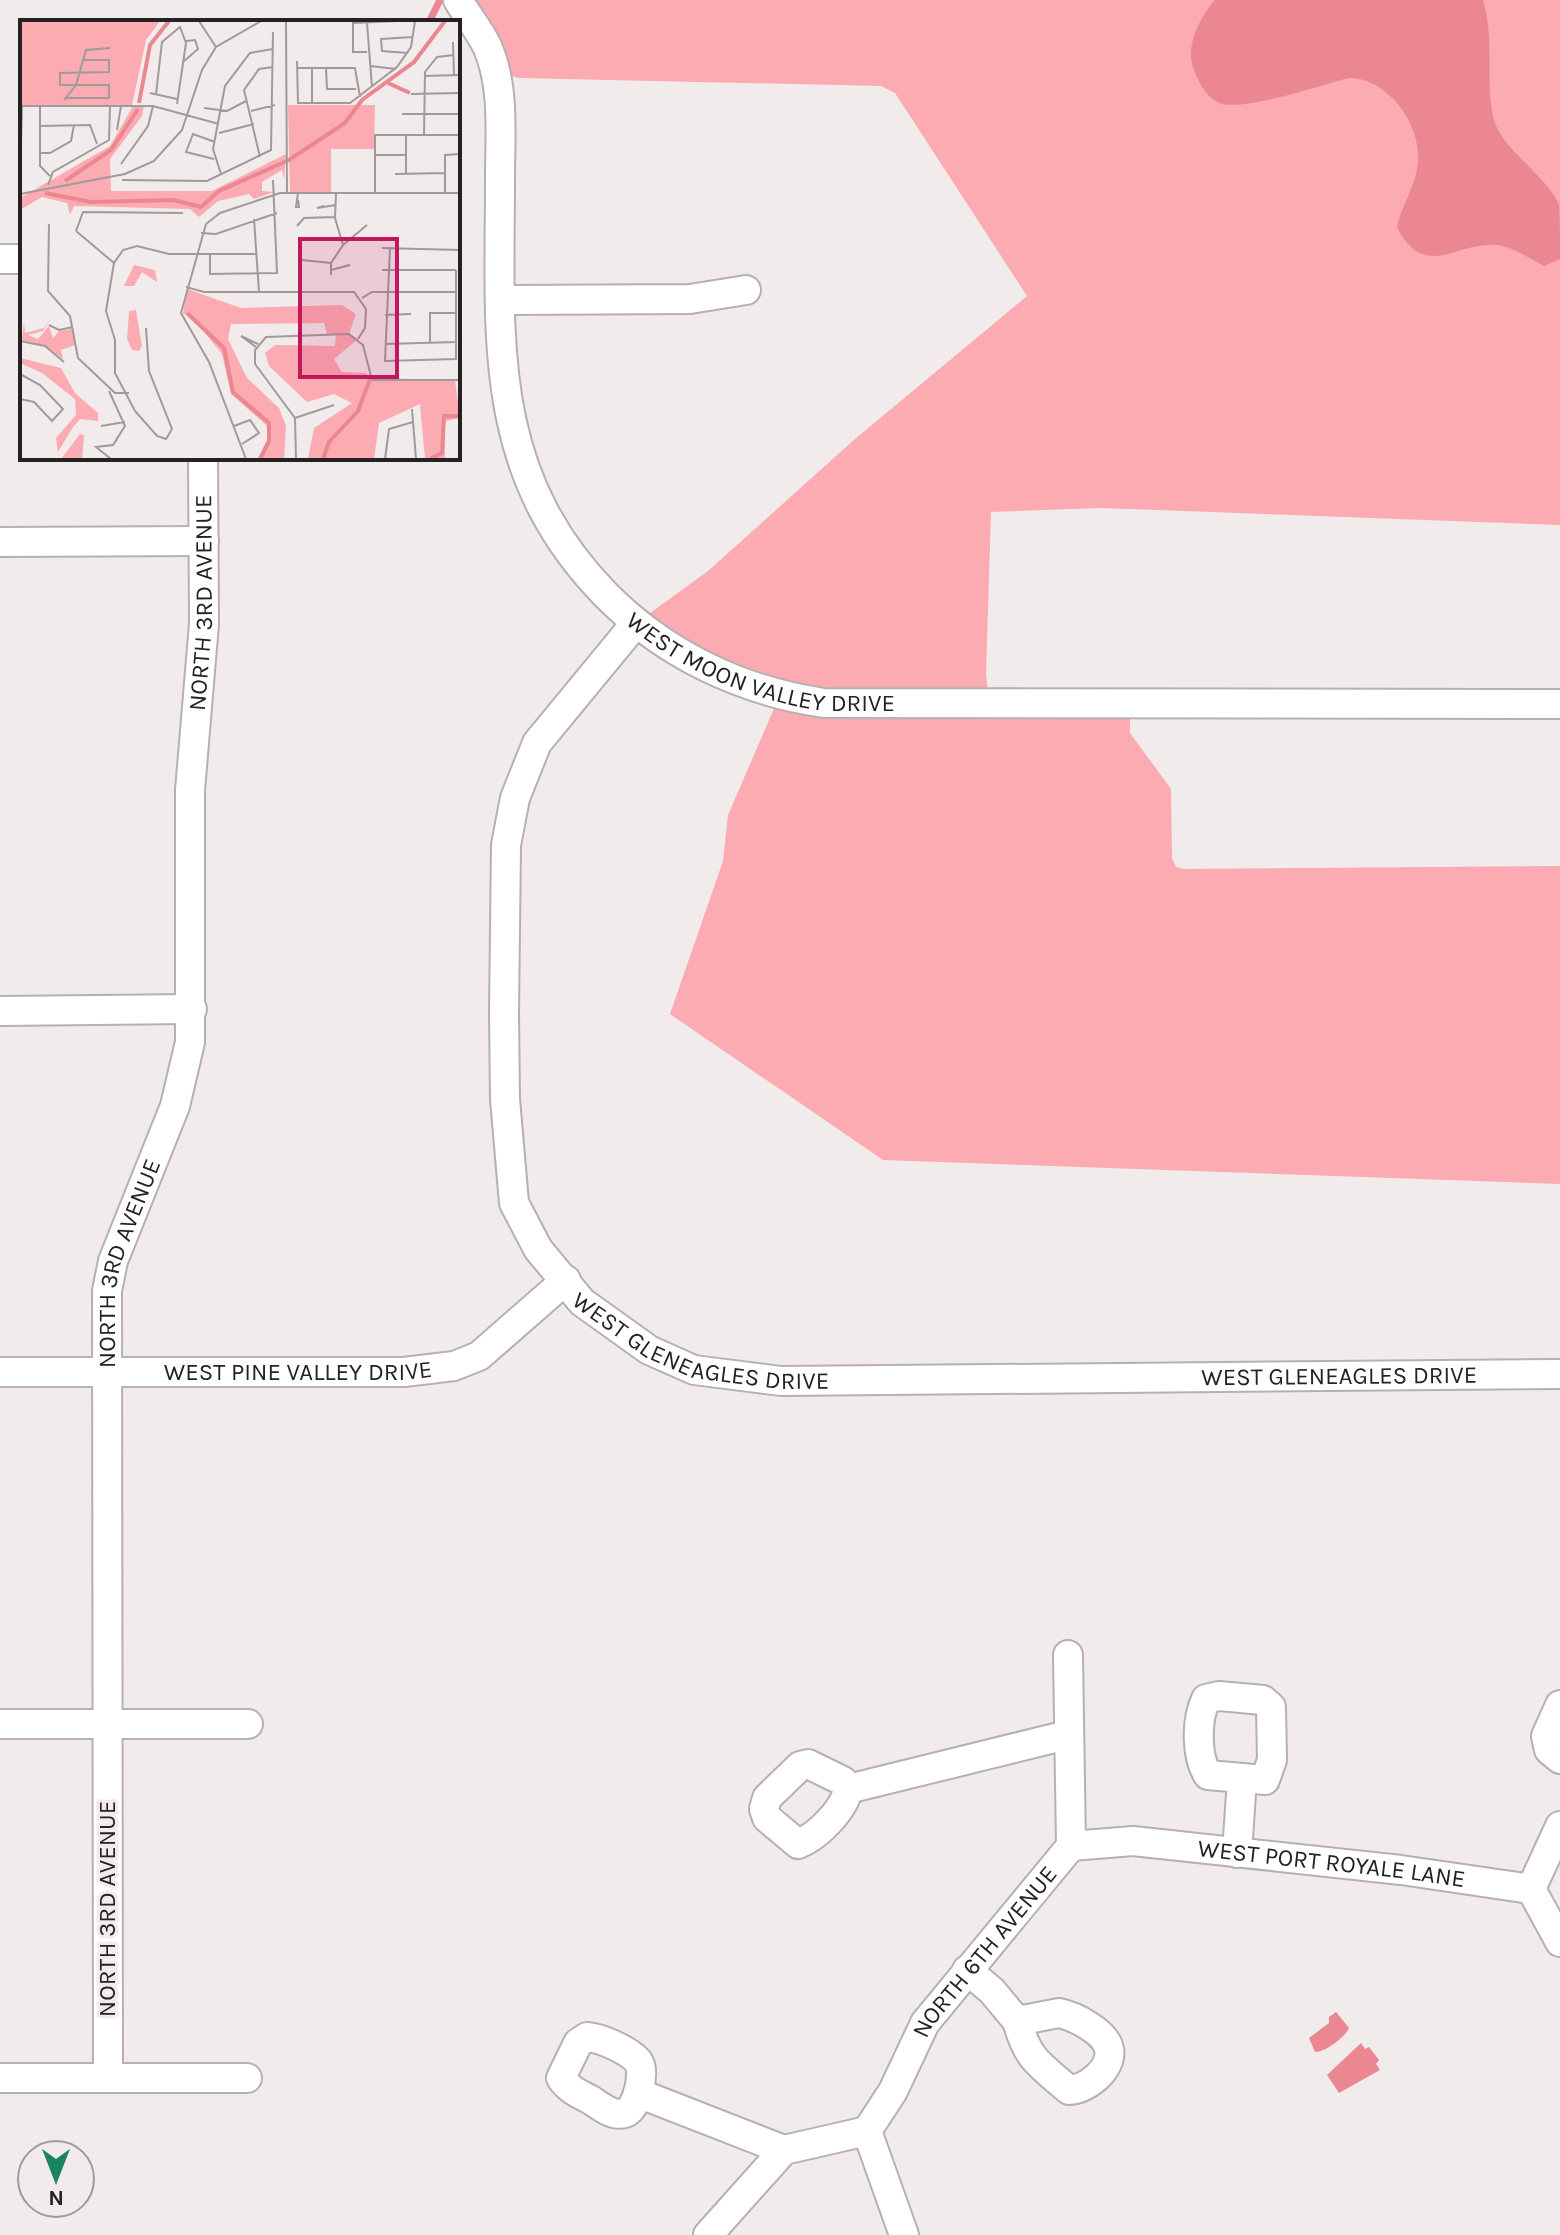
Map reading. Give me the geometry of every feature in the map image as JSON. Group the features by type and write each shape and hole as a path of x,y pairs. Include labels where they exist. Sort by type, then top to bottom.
{"street":[{"name":"WEST MOON VALLEY DRIVE","path":"458,0 487,46 495,73 500,111 500,300 506,408 529,482 550,525 583,571 635,624 711,670 779,696 824,703 1560,704"},
{"path":"500,300 690,299 746,290"},
{"name":"NORTH 3RD AVENUE","path":"108,2078 107,1291 113,1261 175,1106 186,1069 192,1009 190,790 204,624 203,460"},
{"path":"0,542 204,541"},
{"name":"WEST GLENEAGLES DRIVE","path":"635,624 537,743 515,798 506,845 505,1099 514,1203 538,1249 582,1302 649,1350 694,1370 781,1381 1560,1374"},
{"path":"0,1011 192,1009"},
{"name":"WEST PINE VALLEY DRIVE","path":"0,1372 404,1372 454,1366 479,1356 566,1280"},
{"name":"NORTH 6TH AVENUE","path":"867,2131 893,2091 925,2023 1071,1846 1068,1655"},
{"path":"1560,1705 1546,1736 1549,1750 1560,1759"},
{"path":"0,1724 248,1724"},
{"path":"848,1789 1067,1735"},
{"path":"1237,1853 1242,1779"},
{"path":"1560,1826 1531,1889 1560,1942"},
{"name":"WEST PORT ROYALE LANE","path":"1071,1846 1133,1841 1401,1870 1531,1889"},
{"path":"967,1970 992,1991 1017,2021"},
{"path":"0,2078 247,2078"},
{"path":"638,2093 784,2150 867,2131 904,2235"},
{"path":"708,2235 784,2150"}],"shaded area":[{"path":"458,0 1560,0 1560,525 1102,508 991,512 986,674 989,704 1130,705 1130,733 1171,789 1172,858 1176,867 1560,866 1560,1184 883,1160 670,1014 723,861 728,815 779,697 635,624 708,571 855,439 1027,296 895,93 881,86 520,78 495,73"},
{"path":"1215,0 1483,0 1487,16 1493,116 1504,139 1559,204 1560,259 1544,266 1497,245 1482,245 1430,256 1408,243 1397,227 1415,178 1418,161 1414,132 1399,105 1388,94 1363,80 1349,78 1243,104 1227,105 1212,99 1197,77 1191,50 1200,23"},
{"path":"1336,2012 1349,2028 1335,2043 1315,2052 1309,2038 1329,2023 1329,2017"},
{"path":"1361,2043 1365,2049 1369,2047 1379,2060 1376,2064 1380,2070 1339,2093 1327,2075"}],"waterway":[{"path":"430,20 440,0"}]}
